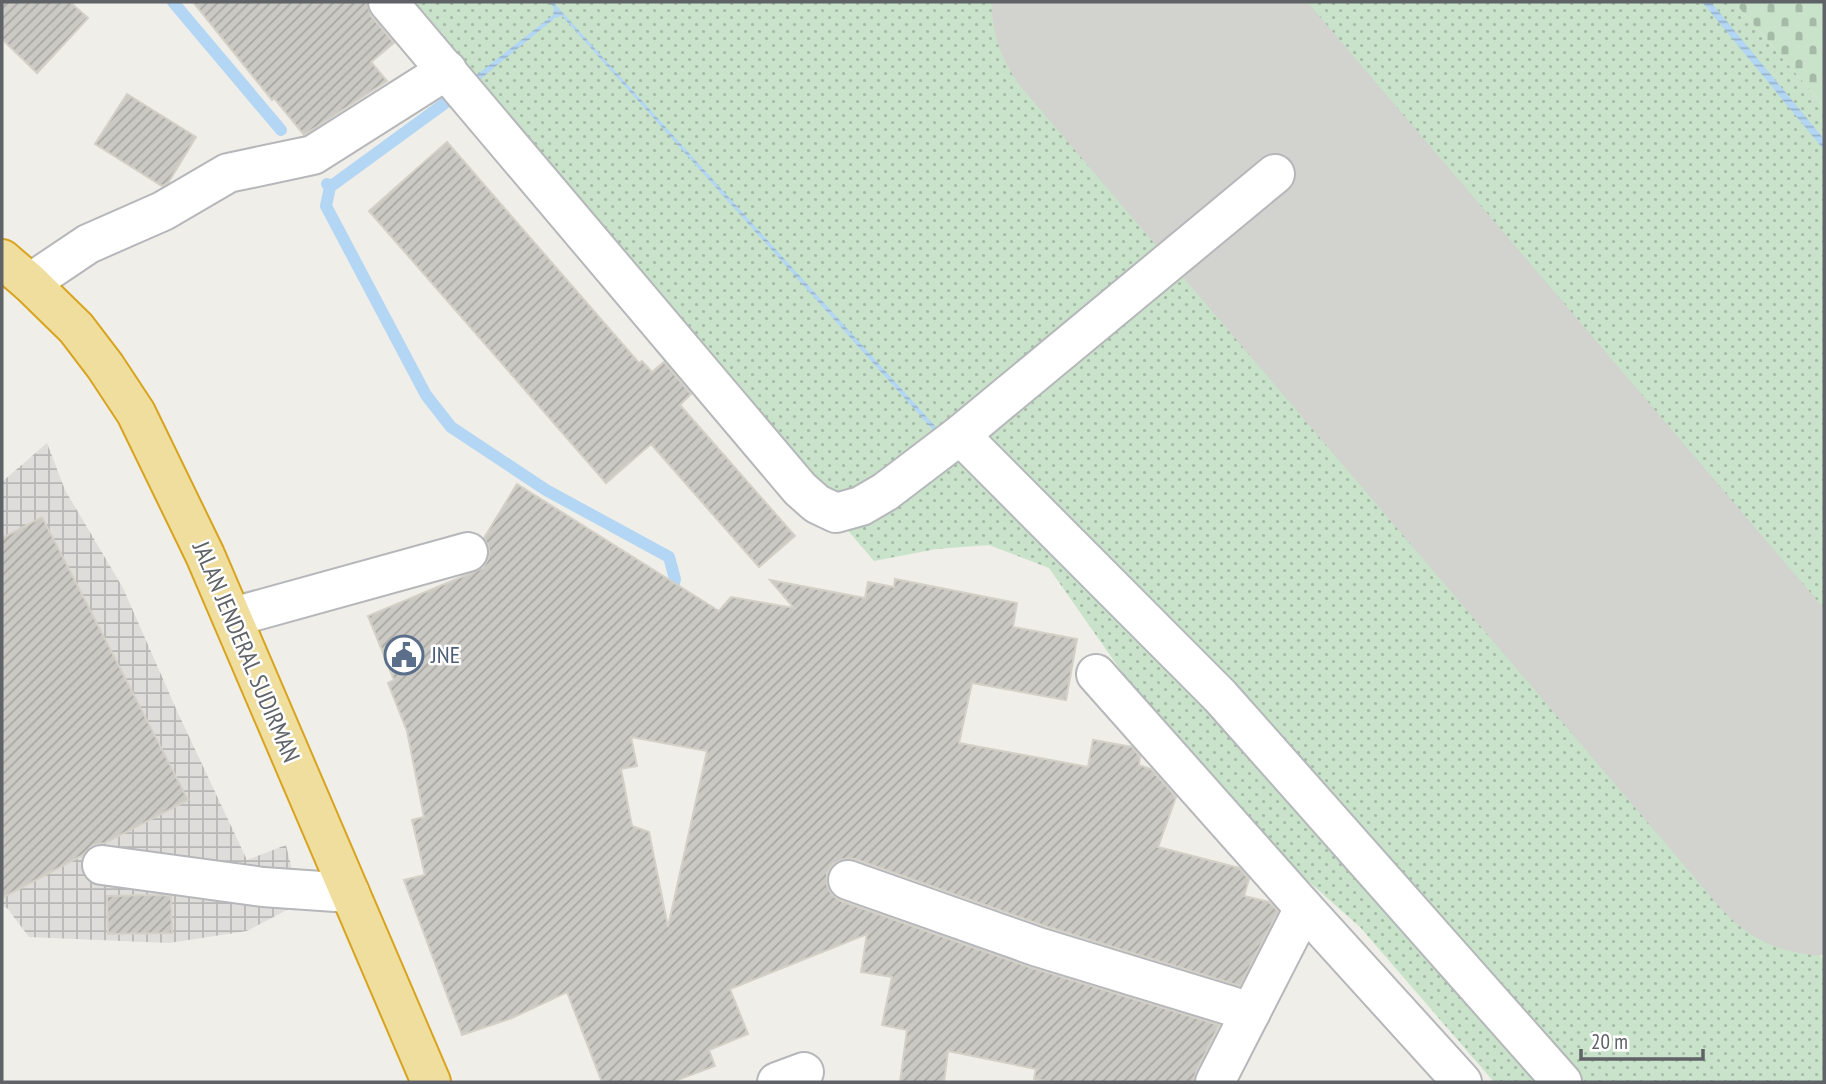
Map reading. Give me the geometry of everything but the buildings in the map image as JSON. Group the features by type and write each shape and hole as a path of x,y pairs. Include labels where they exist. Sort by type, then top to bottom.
{"highway":[{"name":"JALAN JENDERAL SUDIRMAN","path":"16,271 76,328 136,413 233,617 431,1082"}],"street":[{"path":"388,2 800,489 817,504 836,513 860,506 885,492 960,435 1275,174"},
{"path":"16,271 88,244 163,211 228,173 313,155 447,70"},
{"path":"960,435 1220,696 1562,1082"},
{"path":"233,617 468,552"},
{"path":"1096,674 1462,1082"},
{"path":"102,865 263,887 349,893"},
{"path":"848,880 1038,947 1251,1012"},
{"path":"1214,1082 1304,908"}],"shaded area":[{"path":"47,443 65,490 123,588 247,860 286,845 300,903 247,931 169,943 29,937 7,908 2,906 2,482"}],"green space":[{"path":"398,2 1007,2 1824,960 1824,1082 1494,1082 1360,927 1227,809 1145,705 1049,568 989,545 936,549 874,561"},
{"path":"1250,2 1734,2 1824,106 1824,676"},
{"path":"1734,2 1824,2 1824,106"}],"water":[{"path":"549,2 553,2 944,436 941,439 562,16 555,18 478,81 474,77 553,15 554,8"},
{"path":"1702,2 1711,2 1824,139 1824,150"}],"waterway":[{"path":"173,2 281,130"},
{"path":"327,184 330,187 452,98"},
{"path":"330,187 326,206 426,395 451,427 546,490 669,557 675,579 670,599"}],"runway":[{"path":"1128,2 1824,819"}],"place":[{"name":"JNE","path":"404,655"}]}
